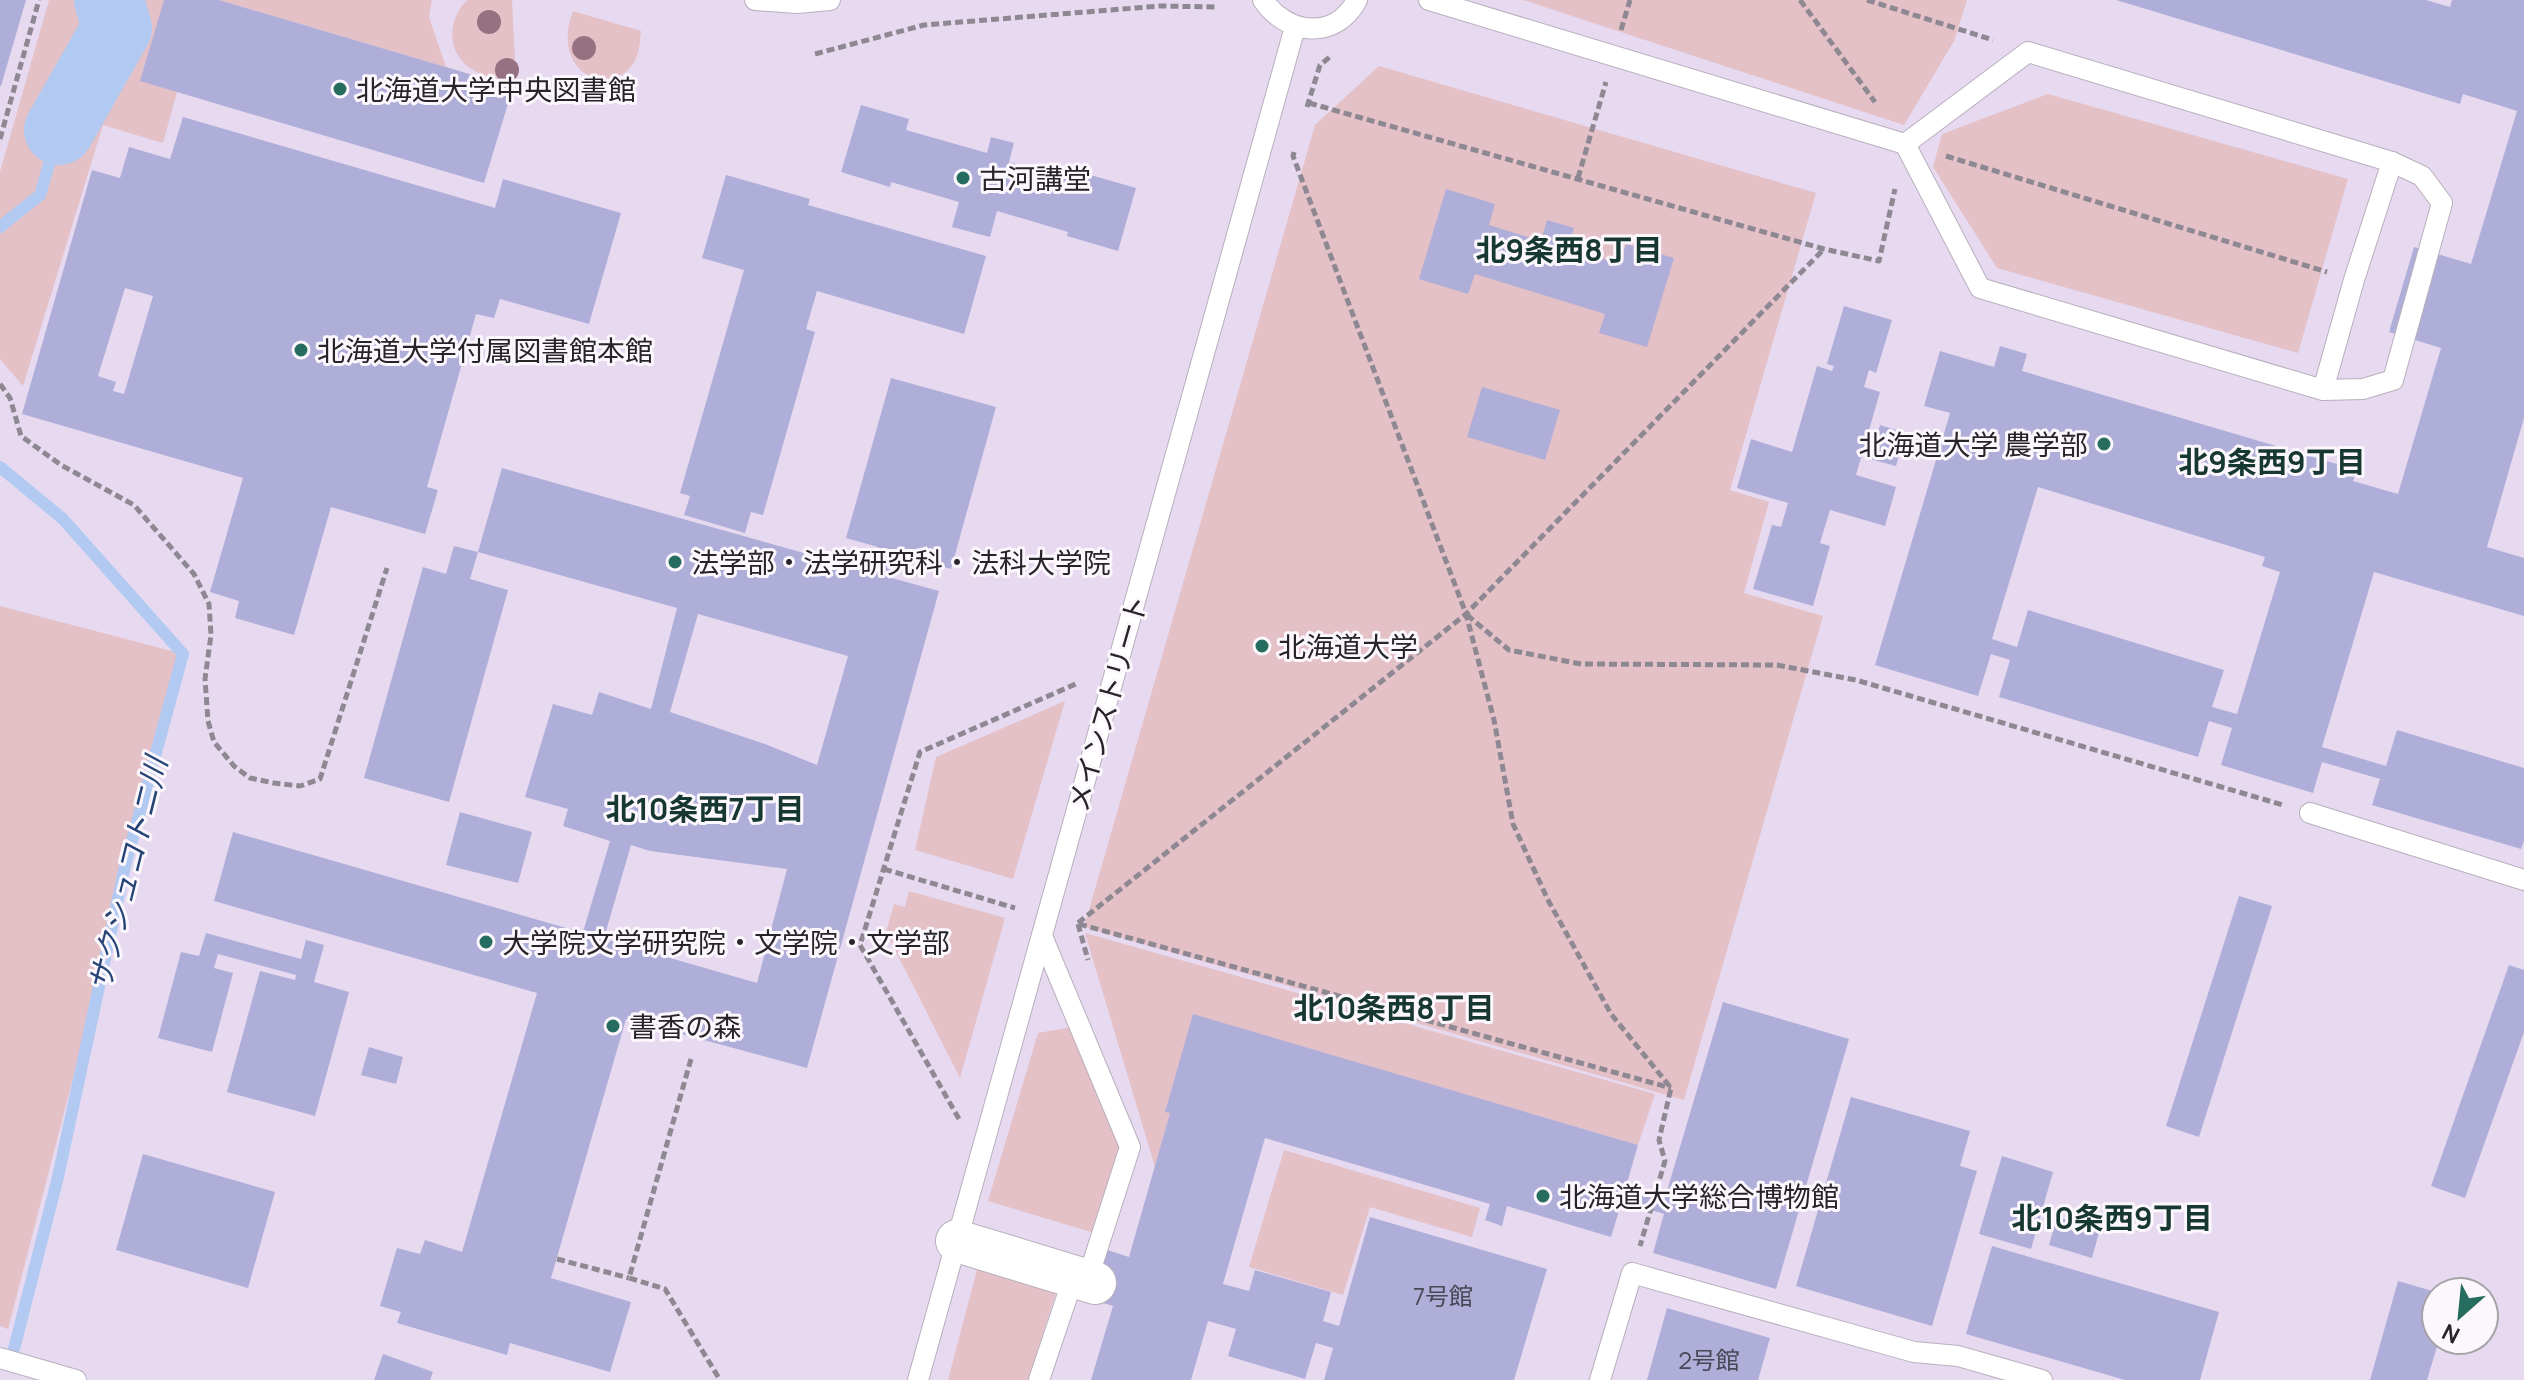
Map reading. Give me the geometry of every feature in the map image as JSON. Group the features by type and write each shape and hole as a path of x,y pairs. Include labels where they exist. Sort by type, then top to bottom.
{"street":[{"path":"957,1241 1085,1280"}],"lane":[{"path":"755,0 797,3 830,0"},
{"path":"1263,0 1282,21 1311,29 1340,20 1357,0"},
{"path":"1429,0 1905,144 1980,288 2323,390 2363,389 2393,380 2442,203 2422,176 2392,162 2028,52 1905,144"},
{"name":"メインストリート","path":"918,1380 1295,27"},
{"path":"2323,390 2392,162"},
{"path":"2310,813 2524,880"},
{"path":"1039,1380 1085,1280 1130,1147 1042,936"},
{"path":"1600,1380 1632,1273 1914,1352 1958,1356 2042,1380"},
{"path":"0,1358 34,1373 76,1380"}],"path":[{"path":"0,139 39,0"},
{"path":"1578,178 1630,0"},
{"path":"1800,0 1905,144 2354,280"},
{"path":"1867,0 2028,52"},
{"path":"815,54 924,25 1160,6 1217,7"},
{"path":"1305,116 1320,65 1332,56"},
{"path":"1309,103 1824,249 1879,261 1905,144"},
{"path":"1297,143 1293,156 1466,614 1494,720 1513,824 1548,900 1611,1014 1671,1088"},
{"path":"1671,1088 1078,923 1466,614 1824,249"},
{"path":"0,384 10,398 21,436 61,465 134,505 194,574 209,604 211,635 205,679 208,721 214,742 234,766 250,778 300,786 320,779 387,568"},
{"path":"1466,614 1509,650 1581,664 1777,665 1856,680 2310,813"},
{"path":"959,1119 860,945 920,752 1078,683"},
{"path":"884,869 1015,908"},
{"path":"629,1278 691,1059"},
{"path":"1632,1273 1665,1161 1659,1140 1671,1088"},
{"path":"557,1259 665,1289 720,1380"}],"shaded area":[{"name":"北海道大学","path":"0,0 2524,0 2524,1380 0,1380"},
{"path":"49,0 164,0 177,92 163,143 103,125 23,386 0,359 0,172"},
{"path":"219,0 432,0 429,17 446,67"},
{"path":"467,0 512,0 516,81 478,73 458,56 452,37 453,27 460,8"},
{"path":"1523,0 1967,0 1954,41 1904,125"},
{"path":"573,11 641,31 637,56 628,70 616,78 602,79 589,76 578,66 570,52 568,34"},
{"path":"1379,66 1816,193 1730,490 1769,502 1744,593 1823,616 1684,1100 1084,927 1315,125"},
{"path":"2048,94 2348,179 2298,353 1997,268 1933,167 1942,134"},
{"path":"0,606 183,654 8,1329 0,1326"},
{"path":"1065,701 1013,879 915,850 936,757"},
{"path":"909,891 1005,918 960,1078 886,932 894,904 905,907"},
{"path":"1085,933 1655,1094 1638,1145 1194,1015 1165,1111 1170,1113 1155,1167"},
{"path":"1072,1027 1123,1148 1098,1234 988,1201 1038,1033"},
{"path":"1284,1150 1480,1208 1472,1237 1370,1207 1343,1295 1249,1267"},
{"path":"980,1258 1059,1283 1028,1380 948,1380"}],"building":[{"path":"0,0 26,0 1,86 0,86"},
{"name":"北海道大学中央図書館","path":"164,0 219,0 513,87 484,183 140,81"},
{"name":"北海道大学 農学部","path":"2116,0 2426,0 2450,7 2452,0 2524,0 2524,418 2487,547 2524,558 2524,616 2374,572 2322,747 2386,766 2397,730 2524,768 2524,841 2521,849 2372,805 2380,779 2322,762 2313,793 2221,765 2232,728 2209,721 2198,757 1999,697 2010,660 1991,654 1978,696 1875,665 1950,413 1924,406 1940,351 1994,367 2000,346 2027,354 2022,371 2357,470 2353,481 2398,494 2441,348 2389,332 2414,247 2471,264 2517,111 2463,94 2460,104","holes":["2038,487 2265,557 2262,566 2280,572 2237,714 2212,707 2224,670 2028,610 2017,647 1992,639"]},
{"name":"古河講堂","path":"861,105 909,119 906,130 987,153 991,137 1014,143 1009,162 1084,184 1087,174 1136,188 1118,251 997,211 990,237 952,227 959,202 891,182 890,187 841,172"},
{"name":"北海道大学付属図書館本館","path":"183,117 495,208 503,179 621,213 589,324 500,299 494,318 476,314 427,487 438,490 425,534 331,507 294,635 235,618 239,601 210,592 243,478 22,414 92,170 120,178 129,147 170,159","holes":["125,288 153,296 124,394 113,391 116,382 98,376"]},
{"path":"726,175 810,199 808,205 986,256 964,334 817,291 806,329 815,332 763,515 751,512 745,533 684,515 690,496 680,493 744,270 702,258"},
{"path":"1446,189 1495,204 1489,225 1541,241 1547,220 1574,228 1568,248 1620,264 1626,244 1674,258 1647,347 1599,333 1605,314 1475,274 1468,294 1419,279"},
{"path":"1844,306 1892,320 1876,373 1869,370 1864,387 1880,392 1856,475 1896,487 1885,526 1830,510 1820,543 1830,546 1813,606 1753,589 1772,525 1781,527 1788,503 1737,488 1751,439 1792,452 1817,366 1832,371 1834,366 1827,364"},
{"path":"891,378 996,407 951,569 894,553 888,577 939,591 807,1068 626,1019 551,1278 631,1302 610,1372 510,1343 507,1355 397,1323 401,1312 380,1306 397,1248 420,1254 425,1240 462,1252 537,993 214,901 233,832 757,983 787,869 650,851 631,845 604,938 583,932 610,841 563,826 568,809 525,797 553,704 592,715 599,692 651,709 677,608 478,552 502,468 871,572 878,547 846,538","holes":["698,614 848,656 817,765 670,712"]},
{"path":"1482,387 1560,410 1545,460 1467,437"},
{"path":"1880,425 1906,433 1896,466 1870,459"},
{"path":"454,546 478,552 470,579 508,590 449,802 364,778 423,567 446,574"},
{"path":"460,812 532,832 518,883 446,865"},
{"path":"2239,896 2272,906 2199,1137 2166,1126"},
{"path":"206,933 301,959 306,940 324,945 314,982 349,992 315,1116 227,1092 260,971 295,980 296,975 218,954 214,968 233,973 212,1052 158,1038 181,952 199,956"},
{"path":"2509,965 2524,970 2524,1032 2465,1198 2431,1186"},
{"path":"1723,1002 1849,1039 1776,1289 1653,1253 1664,1214 1622,1201 1611,1237 1507,1206 1502,1226 1485,1220 1490,1204 1265,1138 1223,1284 1249,1291 1255,1270 1331,1292 1323,1321 1339,1326 1370,1217 1547,1269 1514,1380 1324,1380 1333,1348 1316,1343 1305,1379 1228,1356 1236,1329 1208,1321 1191,1380 1091,1380 1113,1306 1090,1299 1104,1249 1129,1257 1170,1113 1165,1112 1193,1014 1638,1145 1625,1190 1664,1201"},
{"path":"369,1047 403,1057 396,1084 361,1075"},
{"path":"1851,1097 1970,1131 1960,1166 1977,1171 1932,1326 1796,1286"},
{"path":"143,1154 275,1192 248,1288 116,1250"},
{"path":"2002,1156 2053,1172 2031,1249 1979,1234"},
{"path":"2057,1217 2100,1229 2092,1258 2049,1245"},
{"path":"1992,1246 2219,1312 2200,1380 2125,1380 1966,1334"},
{"path":"2398,1281 2420,1287 2420,1356 2434,1356 2427,1380 2370,1380"},
{"path":"1667,1308 1770,1338 1758,1380 1647,1380"},
{"path":"383,1354 433,1372 430,1380 374,1380"}],"waterway":[{"name":"サクシュコトニ川","path":"59,130 117,28 109,0"},
{"name":"サクシュコトニ川","path":"0,227 40,195 59,130"},
{"name":"サクシュコトニ川","path":"0,467 63,519 183,654 125,866 58,1177 14,1349"}],"place":[{"name":"北海道大学中央図書館","path":"340,89"},
{"name":"古河講堂","path":"963,178"},
{"name":"北海道大学付属図書館本館","path":"301,350"},
{"name":"北海道大学 農学部","path":"2104,444"},
{"name":"法学部・法学研究科・法科大学院","path":"675,562"},
{"name":"北海道大学","path":"1262,646"},
{"name":"大学院文学研究院・文学院・文学部","path":"486,942"},
{"name":"書香の森","path":"613,1026"},
{"name":"北海道大学総合博物館","path":"1543,1196"}],"district":[{"name":"北9条西8丁目","path":"1569,249"},
{"name":"北9条西9丁目","path":"2272,461"},
{"name":"北10条西7丁目","path":"705,808"},
{"name":"北10条西8丁目","path":"1394,1007"},
{"name":"北10条西9丁目","path":"2112,1217"}]}
